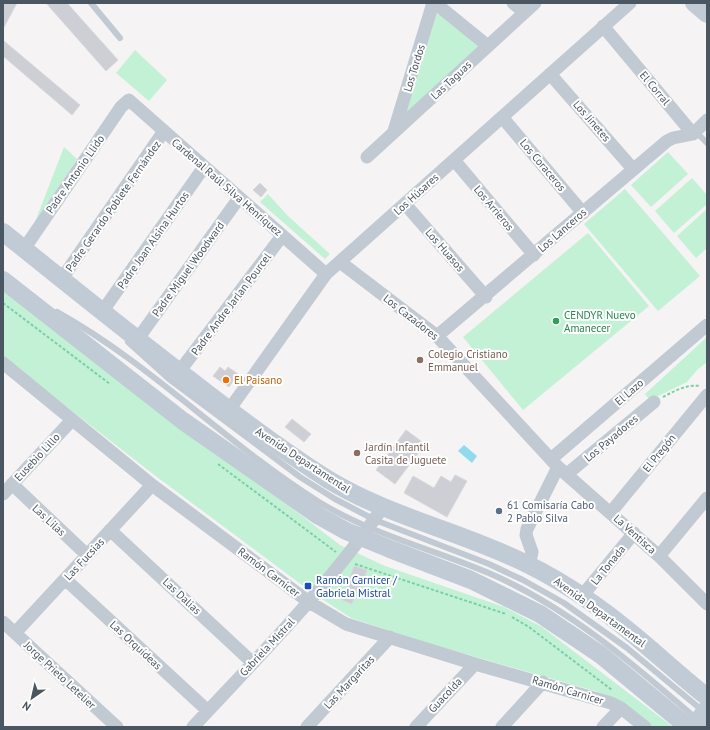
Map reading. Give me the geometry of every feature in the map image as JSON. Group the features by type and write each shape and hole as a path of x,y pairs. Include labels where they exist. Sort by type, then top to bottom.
{"main road":[{"name":"Avenida Departamental","path":"3,232 137,340 229,410 330,480 372,523 471,580 540,614 601,655 701,717"},
{"name":"Avenida Departamental","path":"7,284 183,421 278,489 319,516 372,523 503,552 529,565 582,596 634,635 701,717"}],"street":[{"path":"434,3 488,46"},
{"name":"Los Tordos","path":"394,132 434,3"},
{"path":"513,3 524,12"},
{"name":"Las Taguas","path":"367,157 535,3"},
{"name":"Los Húsares","path":"229,410 326,274 630,3"},
{"name":"El Corral","path":"603,26 694,133"},
{"name":"Los Jinetes","path":"550,74 634,169"},
{"name":"Cardenal Raúl Silva Henríquez","path":"129,100 326,274"},
{"name":"Padre Antonio Llido","path":"24,249 121,107 129,100"},
{"name":"Los Coraceros","path":"502,117 583,213"},
{"path":"694,133 707,120"},
{"name":"Padre Gerardo Poblete Fernández","path":"61,280 164,131"},
{"name":"Los Lanceros","path":"437,336 486,297 634,169 673,138 694,133"},
{"name":"Los Arrieros","path":"454,160 534,255"},
{"name":"Padre Joan Alsina Hurtos","path":"102,312 204,167"},
{"name":"Padre Miguel Woodward","path":"137,340 240,198"},
{"name":"Los Huasos","path":"405,204 486,297"},
{"name":"Padre Andre Jarlan Pourcel","path":"179,372 282,236"},
{"name":"Los Cazadores","path":"340,262 437,336 559,467"},
{"name":"El Lazo","path":"529,565 532,552 526,535 527,529 559,467 707,325"},
{"name":"Ramón Carnicer","path":"3,363 152,485 309,602 346,624 475,664 543,682 611,703 621,708 644,727"},
{"name":"El Pregón","path":"611,512 707,395"},
{"name":"Los Payadores","path":"559,467 654,402"},
{"name":"Eusebio Lillo","path":"7,489 72,420"},
{"name":"La Ventisca","path":"559,467 634,533 707,603"},
{"name":"Las Fucsias","path":"15,633 152,485"},
{"name":"Las Lilas","path":"7,489 87,555"},
{"path":"659,556 707,498"},
{"name":"Gabriela Mistral","path":"193,727 309,602 372,523"},
{"name":"Las Dalias","path":"110,530 253,663"},
{"name":"La Tonada","path":"582,596 634,533"},
{"name":"Las Orquídeas","path":"65,580 208,711"},
{"name":"Jorge Prieto Letelier","path":"3,622 117,727"},
{"name":"Las Margaritas","path":"307,727 390,637"},
{"name":"Guacolda","path":"416,727 475,664"},
{"path":"502,727 543,682"},
{"path":"603,727 621,708"}],"lane":[{"path":"91,3 120,38"},
{"path":"694,133 707,143"},
{"path":"102,312 137,352 169,379 300,477 372,523"}],"path":[{"path":"654,402 676,390 693,385 707,387"}],"green space":[{"path":"437,10 480,47 405,114"},
{"path":"135,50 167,80 149,101 116,73"},
{"path":"64,147 77,159 35,222"},
{"path":"668,152 688,174 651,207 631,185"},
{"path":"692,178 707,195 707,204 674,233 655,211"},
{"path":"625,189 700,276 658,311 584,224"},
{"path":"268,194 288,216 330,254 325,259 260,202"},
{"path":"707,209 707,248 696,258 677,236"},
{"name":"CENDYR Nuevo Amanecer","path":"588,233 649,306 523,410 463,337"},
{"path":"3,287 340,545 385,566 504,607 542,627 673,727 651,727 595,691 437,646 351,618 310,591 153,474 3,357"},
{"path":"707,337 707,362 697,370 687,382 650,400 645,394"}],"water":[{"path":"464,445 477,456 472,463 458,451"}],"building":[{"path":"3,3 17,3 3,29"},
{"path":"46,3 67,3 118,60 106,71"},
{"path":"4,41 80,105 72,115 3,56"},
{"path":"260,183 267,190 261,197 253,190"},
{"path":"220,367 225,371 228,367 238,374 229,387 213,376"},
{"path":"292,419 311,434 304,442 285,427"},
{"path":"406,430 425,444 395,484 376,470"},
{"path":"455,475 467,481 447,517 404,493 413,476 434,488 441,476 451,482"},
{"path":"354,566 367,570 360,589 357,589 352,604 342,600"}],"place":[{"name":"CENDYR Nuevo Amanecer","path":"556,321"},
{"name":"Colegio Cristiano Emmanuel","path":"420,360"},
{"name":"El Paisano","path":"226,380"},
{"name":"Jardín Infantil Casita de Juguete","path":"357,453"},
{"name":"61 Comisaría Cabo 2 Pablo Silva","path":"499,511"},
{"name":"Ramón Carnicer / Gabriela Mistral","path":"308,586"}]}
